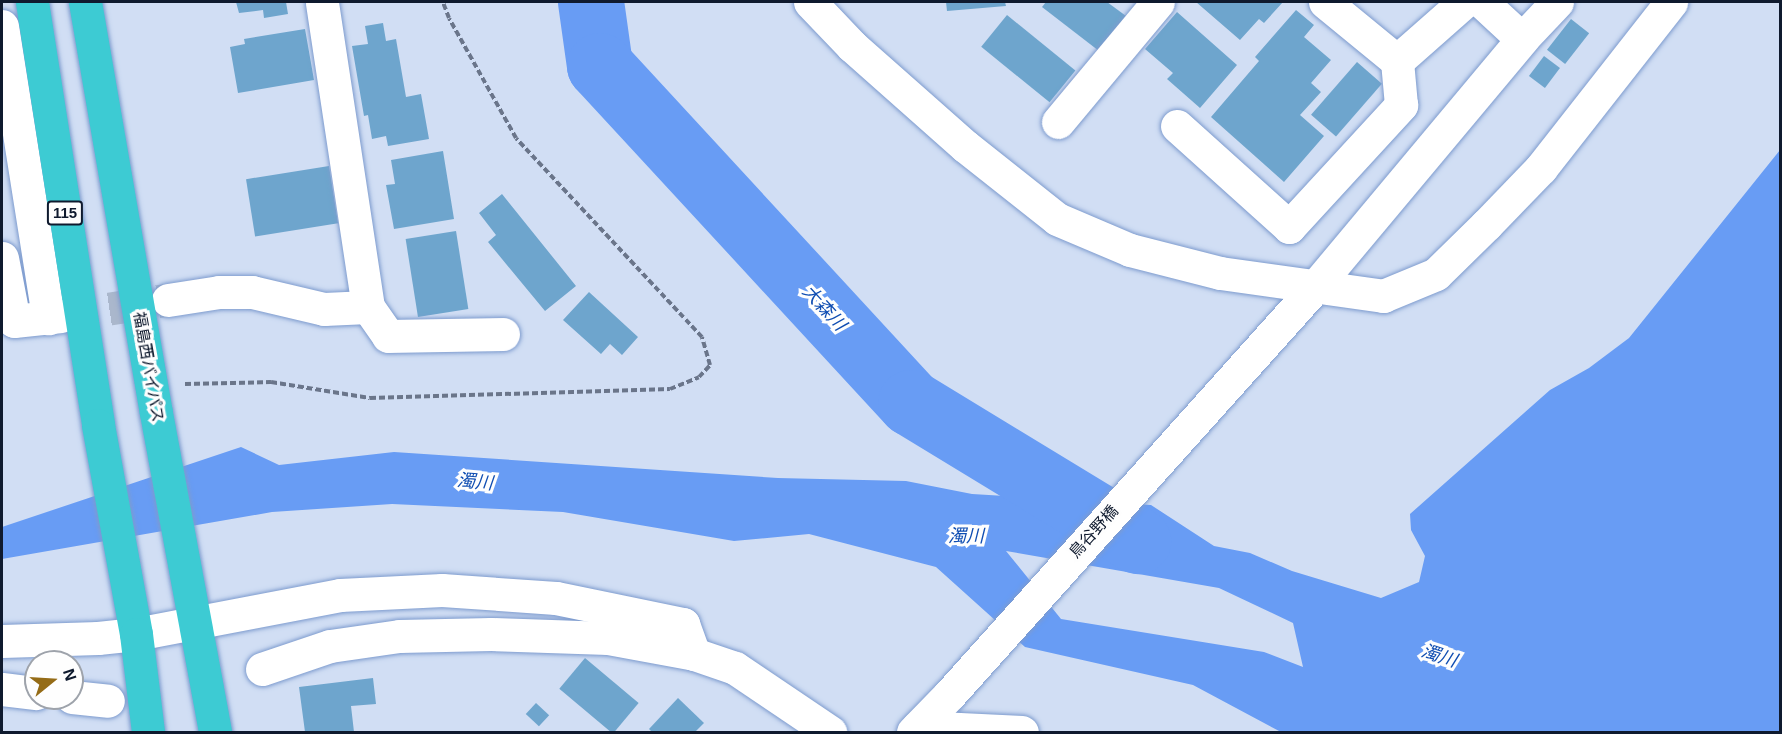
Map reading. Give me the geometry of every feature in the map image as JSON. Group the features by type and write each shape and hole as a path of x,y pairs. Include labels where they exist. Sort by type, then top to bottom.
{"highway":[{"name":"115","path":"32,2 98,425 133,623 148,732"},
{"name":"福島西バイパス","path":"85,2 156,413 195,612 215,732"}],"street":[{"path":"322,2 368,307 388,336 503,334"},
{"path":"810,2 852,46 965,146 1057,219 1130,250 1220,273 1383,296 1436,274 1541,168 1671,2"},
{"path":"1058,123 1158,2"},
{"path":"1177,126 1288,227 1401,105 1397,61 1325,2"},
{"path":"1397,61 1464,2"},
{"path":"1482,2 1522,39"},
{"name":"鳥谷野橋","path":"915,730 950,694 1238,370 1315,287 1522,39 1557,2"},
{"path":"2,26 8,98 55,317 14,321 2,258"},
{"path":"168,300 219,292 252,292 324,309 368,307"},
{"path":"2,641 98,638 133,623 195,612 340,595 442,590 556,598 683,624 694,654"},
{"path":"262,669 330,646 399,636 491,634 608,638 694,654 735,668 830,732"},
{"path":"2,689 24,692"},
{"path":"84,698 108,701"},
{"path":"915,730 1022,732"}],"water":[{"name":"濁川","path":"1780,150 1780,732 1281,732 1193,685 1025,647 936,567 809,534 734,541 563,512 392,504 272,512 2,559 2,527 241,447 279,465 394,452 778,478 906,481 972,494 1151,505 1214,546 1250,553 1292,571 1381,598 1419,582 1425,556 1411,530 1410,514 1550,390 1589,368 1629,338","holes":["1006,551 1219,588 1293,623 1303,667 1264,652 1061,619"]}],"building":[{"path":"236,2 286,2 288,14 264,18 263,10 239,13"},
{"path":"946,2 1005,2 1006,6 947,11"},
{"path":"1046,2 1107,2 1126,16 1099,51 1042,7"},
{"path":"1196,2 1283,2 1264,23 1259,19 1240,40"},
{"path":"1296,10 1314,25 1304,37 1331,60 1311,83 1321,92 1300,115 1324,136 1284,182 1211,117 1259,61 1255,57"},
{"path":"1177,12 1237,65 1200,108 1167,79 1173,73 1145,49"},
{"path":"1007,15 1075,70 1050,102 981,47"},
{"path":"1571,19 1589,33 1565,64 1547,50"},
{"path":"383,23 386,41 396,39 406,97 421,94 429,139 388,146 386,136 372,139 368,115 364,116 352,46 368,44 365,26"},
{"path":"305,29 314,80 238,93 230,47 245,44 244,39"},
{"path":"1544,56 1560,68 1545,88 1529,76"},
{"path":"1357,62 1382,84 1336,136 1311,115"},
{"path":"443,151 454,219 394,229 386,185 395,184 391,160"},
{"path":"329,166 338,223 255,236 246,179"},
{"path":"502,194 576,286 545,311 488,242 496,235 479,213"},
{"path":"456,231 468,309 418,317 406,239"},
{"path":"589,292 638,337 622,355 610,344 601,354 563,320"},
{"path":"585,658 639,703 614,732 611,732 559,689"},
{"path":"373,678 376,704 351,706 354,732 305,732 299,687"},
{"path":"678,698 704,723 695,732 652,732 649,729"},
{"path":"536,703 549,715 539,726 526,714"}],"waterway":[{"name":"大森川","path":"591,2 600,66 911,403 1138,541"}],"tunnel":[{"path":"61,316 166,300"}]}
